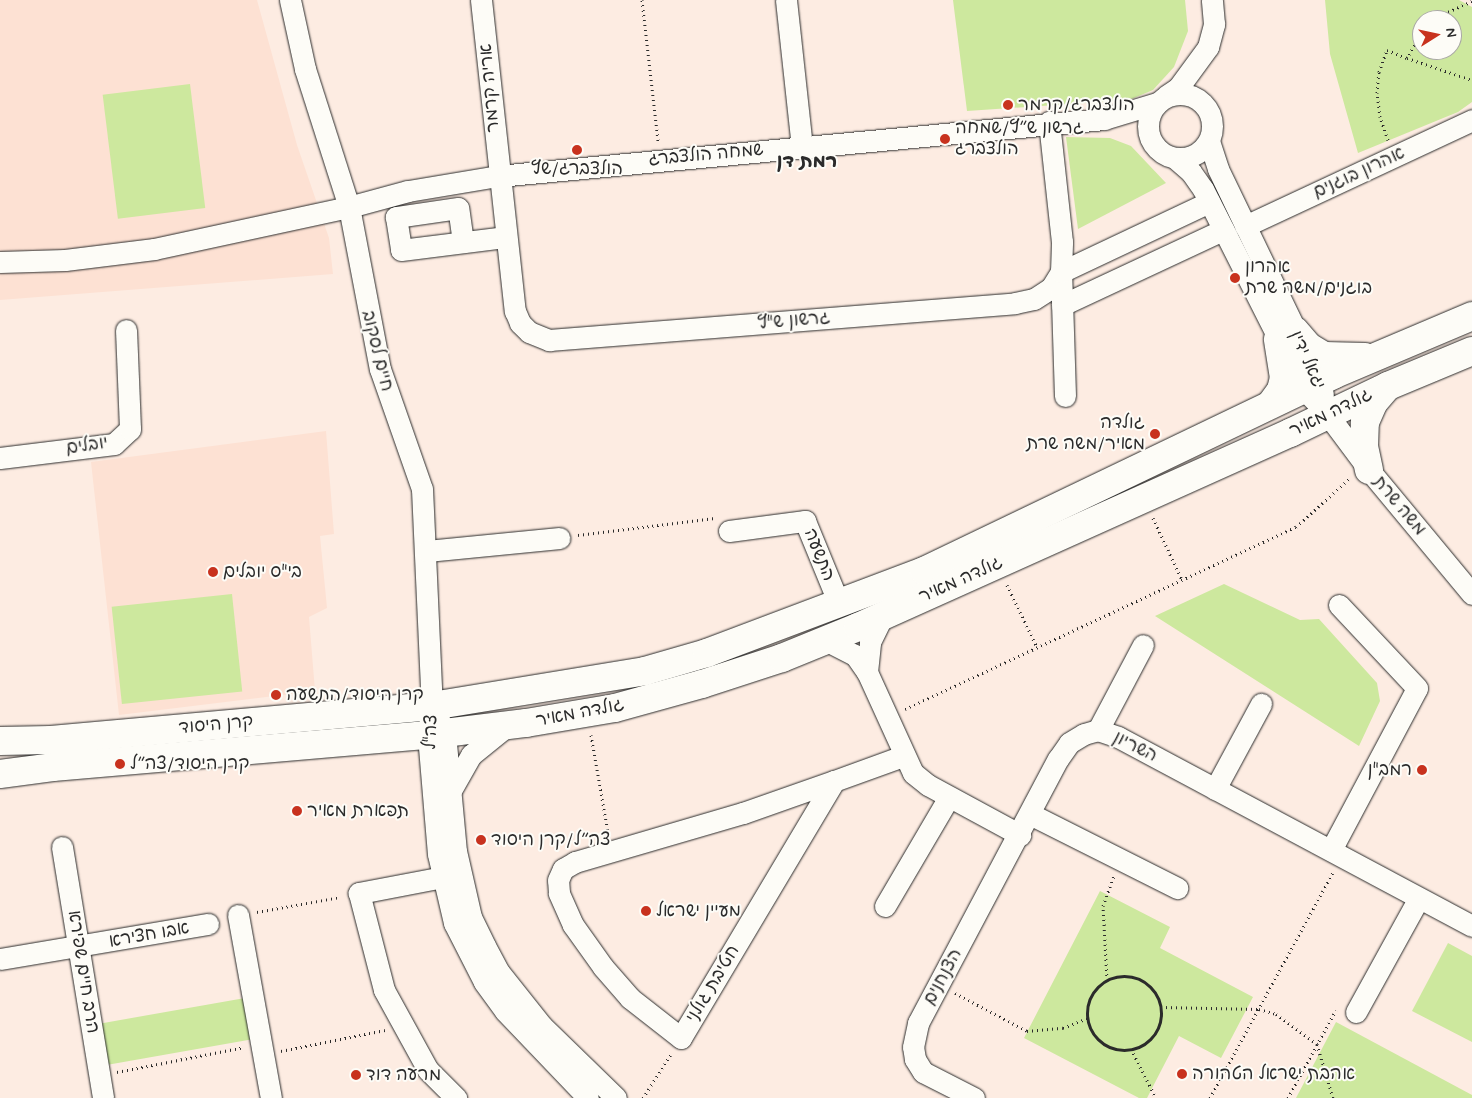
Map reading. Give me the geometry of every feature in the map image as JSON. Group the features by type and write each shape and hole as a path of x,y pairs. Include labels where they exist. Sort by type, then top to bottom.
{"main road":[{"name":"גולדה מאיר","path":"432,706 645,671 706,653 839,604 924,570 1312,385 1472,316"},
{"path":"1272,404 1281,390 1284,378 1286,335 1324,356 1349,358 1382,354"},
{"name":"גולדה מאיר","path":"436,734 507,726 587,713 702,684 782,658 997,564 1388,386 1472,351"},
{"path":"1367,468 1364,447 1365,422 1374,402 1388,386"},
{"name":"קרן היסוד","path":"0,741 432,706"},
{"name":"קרן היסוד","path":"0,774 52,767 436,734"}],"street":[{"name":"חיים לסקוב","path":"290,0 306,69 349,207 380,369 422,489 427,551 432,706"},
{"name":"אריה קרמר","path":"481,0 498,176"},
{"path":"786,0 802,146"},
{"path":"1201,58 1200,83 1213,121 1209,141 1195,155 1175,158 1153,143 1148,122 1161,100 1178,88 1201,58 1211,37 1212,0"},
{"path":"1161,100 1175,93 1191,95 1204,102 1210,111"},
{"name":"שמחה הולצברג","path":"0,262 65,260 154,249 349,207 408,191 498,176 1049,122 1095,120 1125,115 1161,100"},
{"name":"שמחה הולצברג","path":"1095,120 1135,130 1153,143"},
{"name":"אהרון בוגנים","path":"1245,226 1472,120"},
{"path":"1049,122 1062,242 1061,272 1065,396"},
{"name":"יגאל ידין","path":"1209,141 1218,169 1245,226 1286,335"},
{"name":"יגאל ידין","path":"1175,158 1191,172 1209,202 1223,230 1286,335 1328,414"},
{"name":"גרשון ש\"ץ","path":"498,176 515,311 520,323 529,332 564,340 1015,303 1034,299 1051,288 1061,272"},
{"path":"1061,272 1209,202"},
{"path":"1062,305 1223,230"},
{"path":"462,242 506,237"},
{"name":"יובלים","path":"0,458 114,444 130,429 126,330"},
{"name":"משה שרת","path":"1328,414 1367,468 1472,594"},
{"name":"התשעה","path":"729,531 805,521 839,604"},
{"path":"427,551 559,538"},
{"path":"1336,853 1417,688 1339,605"},
{"path":"867,672 870,642 883,615"},
{"path":"825,640 855,656 867,672 913,773 949,797 1020,835"},
{"path":"1098,730 1142,645"},
{"path":"1215,789 1261,704"},
{"name":"צה\"ל","path":"432,706 436,734 450,792 456,851 471,917 499,972 542,1026 616,1098"},
{"path":"450,792 471,755 507,726"},
{"name":"השריון","path":"1020,835 1069,743 1098,730 1118,737 1472,926"},
{"name":"צה\"ל","path":"436,734 437,844 454,922 484,982 529,1038 588,1098"},
{"name":"חטיבת גולני","path":"834,781 681,1038 630,998 603,967 573,925 559,893 558,880 563,869 743,813 904,756"},
{"path":"885,906 949,797"},
{"path":"1030,814 1177,888"},
{"name":"הצנחנים","path":"974,1098 923,1072 915,1059 913,1047 918,1023 1020,835"},
{"name":"הרב חיים שפירא","path":"62,847 80,947 103,1098"},
{"path":"443,877 359,893 384,990 402,1026 428,1070 456,1098"},
{"path":"1356,1012 1419,898"},
{"path":"238,915 271,1098"},
{"name":"אבו חצירא","path":"0,959 208,924"}],"path":[{"path":"642,0 660,160"},
{"path":"1452,10 1472,1"},
{"path":"1407,58 1412,49"},
{"path":"1395,156 1380,117 1379,72 1387,50 1472,80"},
{"path":"887,717 1296,527 1367,468"},
{"path":"1144,497 1182,580"},
{"path":"559,538 719,517 729,531"},
{"path":"997,564 1037,647"},
{"path":"587,713 612,853"},
{"path":"1210,1098 1259,1009 1336,853"},
{"path":"1107,980 1103,906 1120,860"},
{"path":"238,915 359,893"},
{"path":"1119,976 1137,978 1152,990 1161,1007 1159,1025 1153,1036 1131,1049 1119,1049 1100,1040 1088,1018 1090,999 1107,980 1119,976"},
{"path":"938,985 1027,1031 1063,1028 1088,1018"},
{"path":"1161,1007 1259,1009 1276,1014 1317,1044 1333,1098"},
{"path":"100,1075 402,1026"},
{"path":"643,1098 681,1038"},
{"path":"1131,1049 1156,1098"}],"shaded area":[{"path":"0,0 257,0 297,145 329,238 333,274 0,300"},
{"name":"בי\"ס יובלים","path":"326,431 334,534 320,536 327,608 309,617 315,691 119,715 91,462"}],"green space":[{"path":"953,0 1185,0 1188,31 1174,67 1153,90 1129,100 967,111"},
{"path":"1325,0 1459,0 1472,7 1472,102 1458,112 1358,153 1330,54"},
{"path":"190,84 205,208 118,219 103,95"},
{"path":"1066,137 1110,138 1131,146 1166,183 1078,229"},
{"path":"1224,584 1300,620 1319,619 1377,683 1380,701 1359,746 1155,616"},
{"path":"232,594 242,691 122,704 112,607"},
{"path":"1100,891 1170,927 1160,948 1253,997 1221,1058 1179,1036 1147,1098 1139,1098 1024,1038"},
{"path":"1448,943 1472,956 1472,1042 1412,1011"},
{"path":"245,998 252,1039 107,1065 99,1024"},
{"path":"1336,1022 1472,1095 1472,1098 1296,1098"}],"place":[{"name":"הולצברג/קרמר","path":"1008,105"},
{"name":"גרשון ש״ץ/שמחה הולצברג","path":"945,139"},
{"name":"הולצברג/שץ","path":"577,150"},
{"name":"אהרון בוגנים/משה שרת","path":"1235,278"},
{"name":"גולדה מאיר/משה שרת","path":"1155,434"},
{"name":"בי\"ס יובלים","path":"213,572"},
{"name":"קרן היסוד/התשעה","path":"276,695"},
{"name":"קרן היסוד/צה״ל","path":"120,764"},
{"name":"רמב\"ן","path":"1422,770"},
{"name":"תפארת מאיר","path":"297,811"},
{"name":"צה״ל/קרן היסוד","path":"481,840"},
{"name":"מעיין ישראל","path":"646,911"},
{"name":"אהבת ישראל הטהורה","path":"1182,1074"},
{"name":"מרעה דוד","path":"356,1075"}],"district":[{"name":"רמת דן","path":"807,162"}]}
